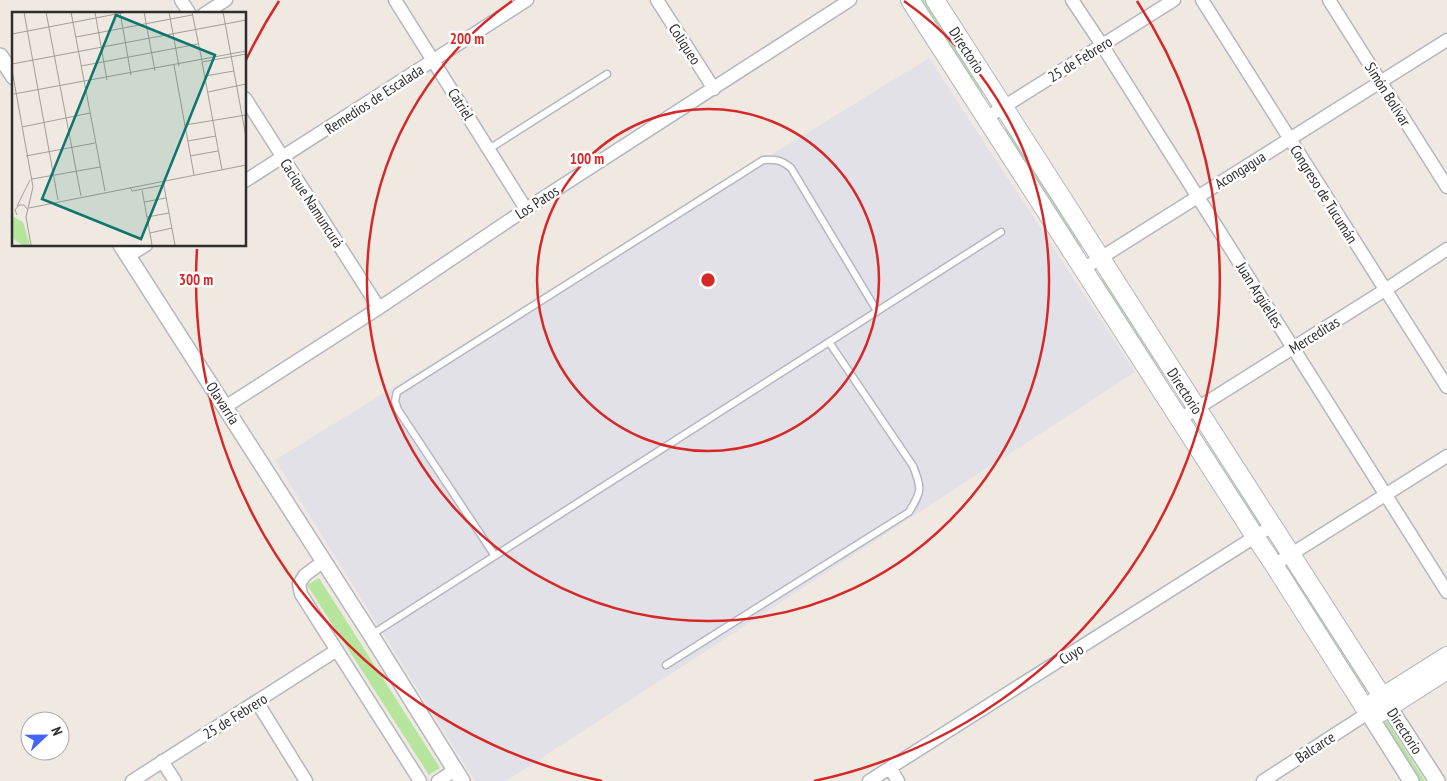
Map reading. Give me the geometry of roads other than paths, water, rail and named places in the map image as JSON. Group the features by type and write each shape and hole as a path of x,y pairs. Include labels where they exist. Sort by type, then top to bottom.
{"main road":[{"name":"Directorio","path":"910,0 1368,713"},
{"name":"Directorio","path":"935,0 1386,702"},
{"path":"1368,713 1380,713 1386,702 1447,656"},
{"path":"1386,702 1447,670"}],"street":[{"path":"182,0 189,12"},
{"path":"207,12 226,0"},
{"name":"Catriel","path":"394,0 526,209"},
{"name":"Remedios de Escalada","path":"246,180 527,0"},
{"name":"Coliqueo","path":"656,0 714,89"},
{"name":"Los Patos","path":"225,407 379,308 526,209 850,0"},
{"name":"Juan Argüelles","path":"1072,0 1198,196 1447,592"},
{"name":"25 de Febrero","path":"986,118 1174,0"},
{"name":"Congreso de Tucumán","path":"1202,0 1447,387"},
{"name":"Simón Bolívar","path":"1329,0 1447,187"},
{"name":"Acongagua","path":"1083,269 1447,40"},
{"path":"0,56 12,74"},
{"name":"Cacique Namuncurá","path":"246,100 379,308"},
{"path":"124,251 142,246"},
{"name":"Merceditas","path":"1180,419 1447,249"},
{"name":"Olavarría","path":"124,251 324,561 459,776"},
{"path":"1274,565 1447,456"},
{"name":"Cuyo","path":"869,781 1256,538 1272,526"},
{"path":"324,561 305,575 299,584 301,594 420,781"},
{"name":"25 de Febrero","path":"132,781 337,650"},
{"path":"257,702 306,781"},
{"name":"Directorio","path":"1386,702 1437,781"},
{"name":"Directorio","path":"1368,713 1411,781"},
{"name":"Balcarce","path":"1263,781 1280,776 1368,713"},
{"path":"162,761 175,781"},
{"path":"890,768 898,781"},
{"path":"438,781 459,776"}],"lane":[{"path":"489,149 607,74"},
{"path":"494,556 398,410 395,401 398,392 763,160 775,159 784,162 791,168 877,311"},
{"path":"371,635 1001,232"},
{"path":"666,665 909,512 919,495 918,481 913,466 829,342"}]}
